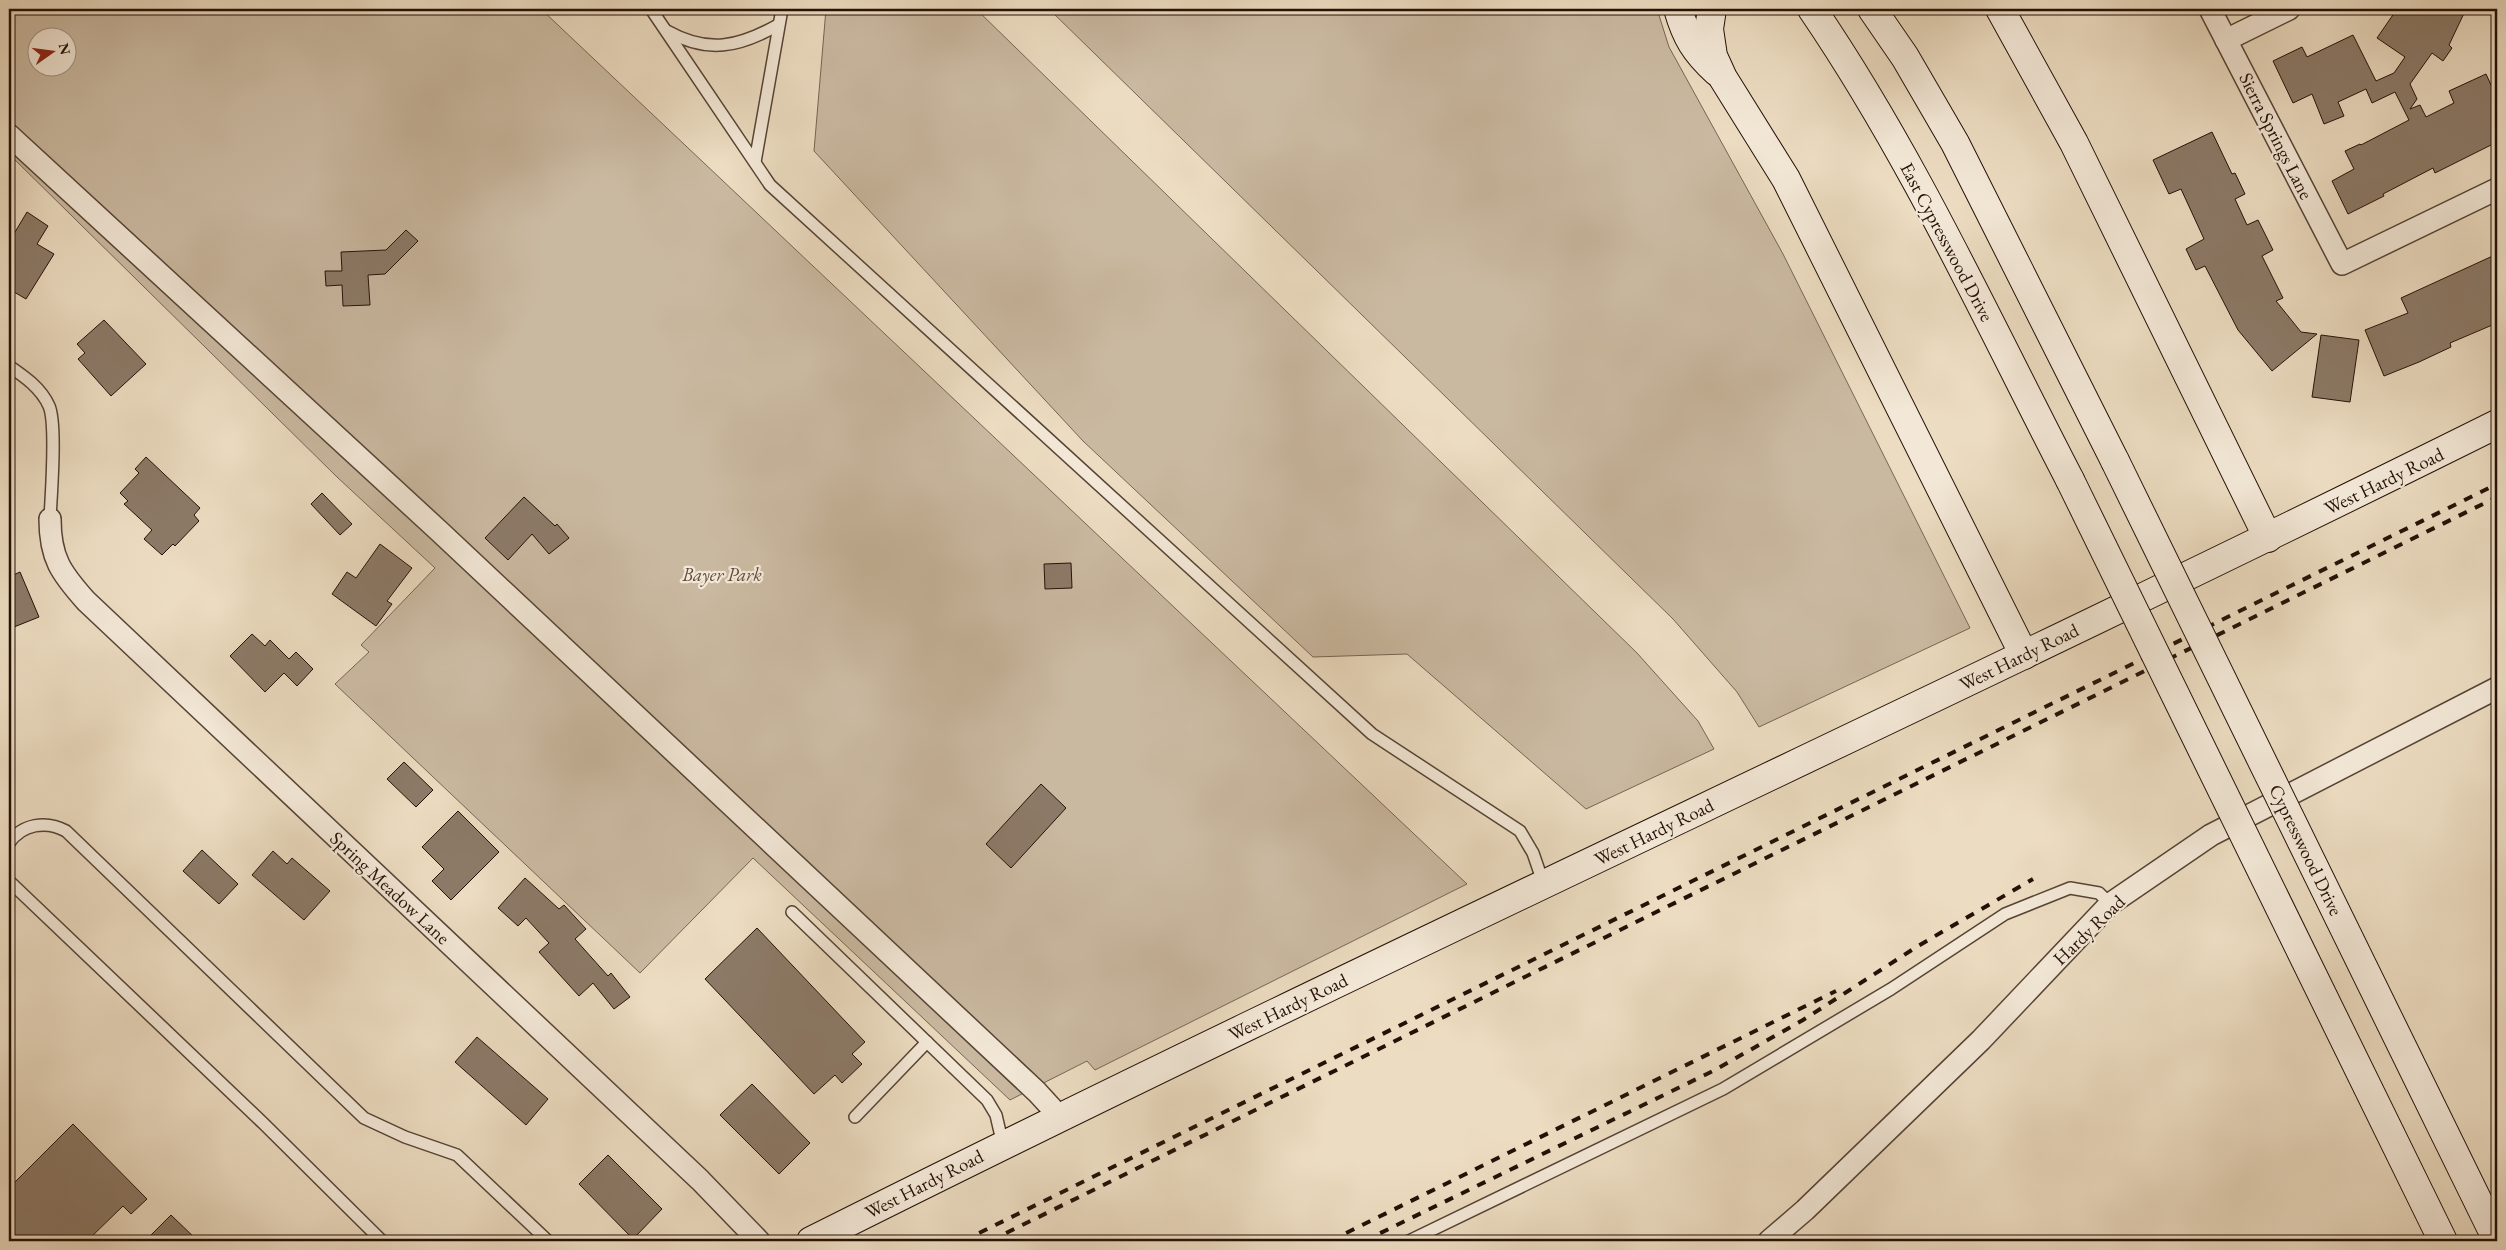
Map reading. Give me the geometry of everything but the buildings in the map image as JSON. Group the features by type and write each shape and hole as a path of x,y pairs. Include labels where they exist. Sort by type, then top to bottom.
{"main road":[{"path":"1678,9 1683,29 1697,53 1723,78"},
{"path":"1712,9 1709,30 1713,56 1723,78 1786,180 2024,655"},
{"path":"1793,9 1912,173"},
{"name":"East Cypresswood Drive","path":"1812,9 1849,62 1912,173 2070,480 2443,1241"},
{"path":"1872,9 1905,57"},
{"path":"1881,9 1905,57"},
{"path":"2000,9 2074,143 2268,538"},
{"name":"Cypresswood Drive","path":"1905,57 1954,144 2115,461 2497,1240"},
{"name":"West Hardy Road","path":"811,1241 1059,1116 2268,538 2497,424"}],"street":[{"name":"Sierra Springs Lane","path":"2210,9 2342,264 2497,188"},
{"path":"2226,40 2289,9"},
{"path":"9,135 446,537 1037,1092 1059,1116"},
{"name":"Spring Meadow Lane","path":"50,519 50,540 56,563 63,575 86,601 700,1180 759,1241"},
{"name":"Hardy Road","path":"1769,1241 1804,1210 1981,1040 2110,904 2211,835 2497,688"}],"lane":[{"path":"651,9 770,185 1372,734 1520,831 1533,853 1544,884"},
{"path":"754,162 782,9"},
{"path":"665,30 694,42 725,46 753,39 778,25"},
{"path":"9,366 29,380 50,407 52,445 50,519"},
{"path":"9,843 21,831 33,826 56,826 66,831 364,1118 405,1137 457,1155 548,1241"},
{"path":"9,881 264,1124 382,1241"},
{"path":"1409,1241 1723,1088 1891,989 2005,914 2070,888 2099,893 2110,904"},
{"path":"792,912 987,1100 996,1115 1003,1145"},
{"path":"855,1117 927,1042"}],"green space":[{"name":"Bayer Park","path":"9,9 541,9 1467,884 1095,1070 1087,1061 1010,1100 753,858 640,973 335,684 369,652 361,645 435,568 337,477 9,154"},
{"path":"826,9 976,9 1637,653 1698,721 1714,749 1586,809 1407,654 1313,657 1083,441 814,151"},
{"path":"1049,9 1657,9 1669,47 1783,254 1970,628 1759,727 1737,692 1673,619"}],"railway":[{"path":"963,1241 2497,484"},
{"path":"990,1241 2497,497"},
{"path":"1364,1241 1713,1071 1803,1020 1918,946 2033,879"},
{"path":"1330,1241 1836,991"}]}
